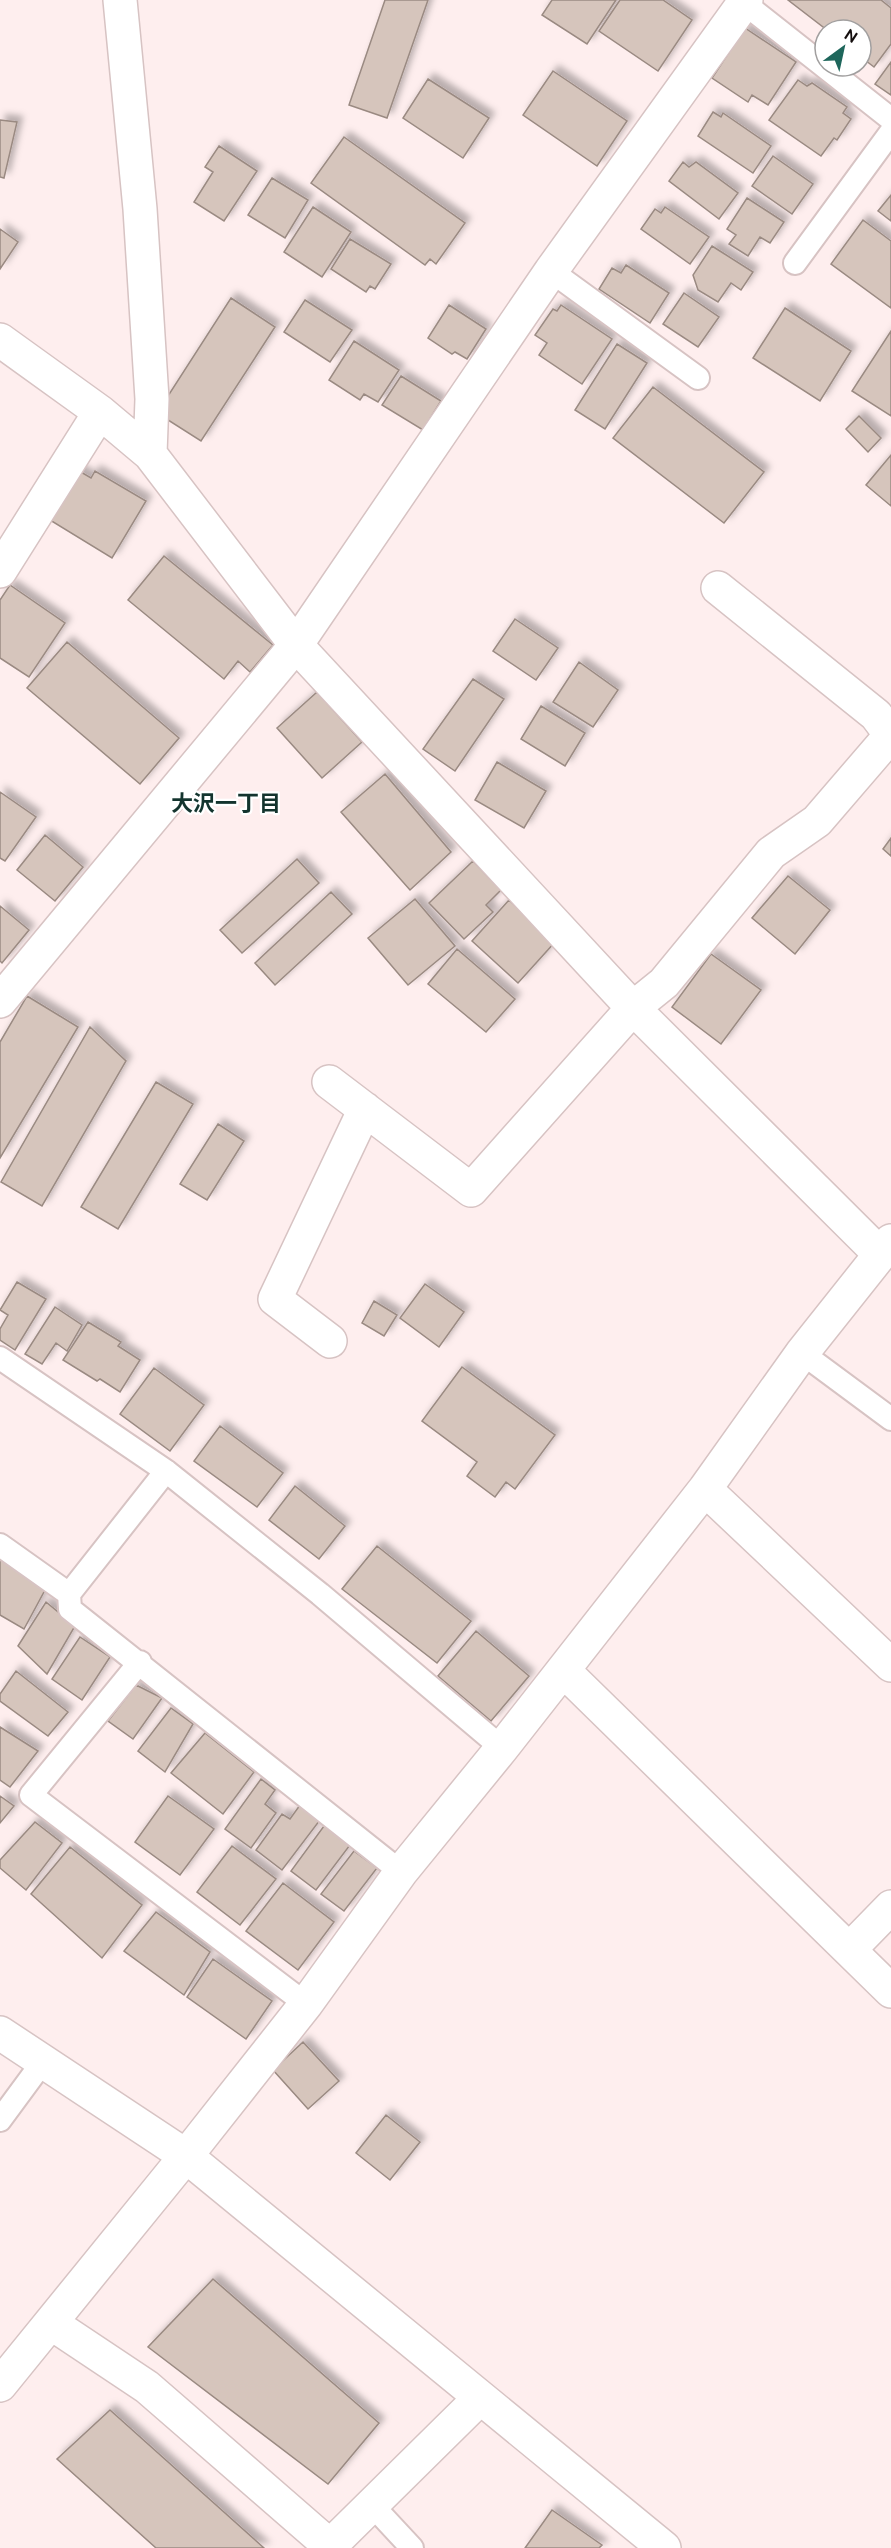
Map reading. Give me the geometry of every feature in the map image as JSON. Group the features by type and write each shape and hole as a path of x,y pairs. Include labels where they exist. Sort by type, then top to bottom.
{"street":[{"path":"120,0 141,221 152,399 150,454"},
{"path":"0,1001 296,645 551,271 745,1"},
{"path":"0,340 100,412 150,454 296,645 633,1008 885,1247 802,1353 705,1489 502,1748 401,1872 306,2004 0,2385"},
{"path":"0,571 100,412"},
{"path":"329,1082 471,1190 633,1008 664,983 771,853 817,821 891,735 876,715 718,588"},
{"path":"330,1341 275,1299 365,1109"},
{"path":"705,1489 891,1665"},
{"path":"563,1670 891,1991"},
{"path":"850,1949 891,1907"},
{"path":"0,2033 186,2156 664,2548"},
{"path":"51,2322 147,2387 330,2546 480,2398"}],"lane":[{"path":"745,1 891,119"},
{"path":"795,263 891,132"},
{"path":"551,271 698,378"},
{"path":"802,1353 891,1419"},
{"path":"0,1358 166,1471 320,1594 502,1748"},
{"path":"166,1471 69,1593 70,1609 140,1662 401,1872"},
{"path":"0,1545 69,1593"},
{"path":"140,1662 31,1795 306,2004"},
{"path":"0,2120 42,2062"},
{"path":"372,2505 412,2548"}],"building":[{"path":"385,0 428,0 387,118 349,105"},
{"path":"552,0 616,0 587,44 542,15"},
{"path":"620,0 663,0 692,20 658,71 599,31"},
{"path":"788,0 881,0 891,8 891,44 874,67 873,18 813,19"},
{"path":"745,28 796,62 768,105 752,95 748,102 712,78"},
{"path":"891,62 891,95 875,84"},
{"path":"553,71 627,121 597,166 523,115"},
{"path":"428,79 489,118 463,158 403,118"},
{"path":"798,80 807,86 812,83 847,107 843,113 851,119 837,140 834,138 821,156 769,120"},
{"path":"713,112 721,117 723,113 771,146 753,173 698,136"},
{"path":"0,120 17,122 4,178 0,177"},
{"path":"344,137 465,223 436,264 430,259 425,265 311,183"},
{"path":"219,146 257,171 224,221 194,202 213,172 205,167"},
{"path":"773,156 813,184 792,214 752,186"},
{"path":"683,162 689,167 696,162 738,193 719,219 669,181"},
{"path":"272,178 308,200 285,238 248,215"},
{"path":"891,195 891,221 878,211"},
{"path":"747,198 784,222 770,243 760,237 748,256 729,244 736,235 727,229"},
{"path":"313,207 351,232 322,277 284,252"},
{"path":"665,207 709,237 690,264 641,229 655,209 661,213"},
{"path":"863,220 891,241 891,308 831,264"},
{"path":"0,229 18,242 0,269"},
{"path":"350,239 391,264 375,289 370,286 366,292 331,269"},
{"path":"712,246 753,272 741,290 731,283 718,302 698,290 693,275"},
{"path":"626,265 669,293 650,323 599,289 612,268 621,273"},
{"path":"684,293 719,317 698,347 663,324"},
{"path":"231,298 275,327 201,441 157,413"},
{"path":"305,300 352,330 330,362 284,332"},
{"path":"449,305 486,329 467,359 455,352 452,354 428,338"},
{"path":"561,305 612,339 582,384 539,355 547,343 535,335 553,309 557,311"},
{"path":"785,308 851,351 820,401 753,358"},
{"path":"891,331 891,416 852,391"},
{"path":"354,341 399,370 378,402 364,394 360,400 329,380"},
{"path":"617,344 647,363 605,429 575,410"},
{"path":"401,376 441,401 423,430 382,405"},
{"path":"653,387 764,472 724,523 613,438"},
{"path":"859,416 881,438 868,452 846,429"},
{"path":"891,455 891,506 866,485"},
{"path":"74,468 91,478 95,471 146,501 112,558 45,517"},
{"path":"164,556 273,645 250,672 238,661 224,679 128,600"},
{"path":"10,585 65,623 29,677 0,658 0,600"},
{"path":"515,619 558,648 536,680 493,651"},
{"path":"67,642 179,738 140,784 27,688"},
{"path":"579,662 618,690 593,727 553,702"},
{"path":"473,679 504,699 455,771 423,749"},
{"path":"317,692 362,742 322,778 277,728"},
{"path":"541,706 585,733 565,766 521,739"},
{"path":"497,762 546,791 524,828 475,800"},
{"path":"385,774 451,852 410,890 341,812"},
{"path":"0,792 36,817 5,861 0,858"},
{"path":"45,835 83,867 55,901 17,870"},
{"path":"891,838 891,856 883,849"},
{"path":"297,859 319,883 242,953 220,930"},
{"path":"473,861 501,890 486,905 493,912 464,939 429,903"},
{"path":"788,876 830,910 795,954 752,918"},
{"path":"331,892 352,914 275,985 255,963"},
{"path":"415,899 455,946 408,985 368,938"},
{"path":"509,900 555,942 518,983 472,941"},
{"path":"0,906 29,930 2,963 0,961"},
{"path":"457,949 515,999 486,1032 428,984"},
{"path":"711,954 761,990 721,1044 672,1007"},
{"path":"27,996 78,1027 0,1158 0,1042"},
{"path":"90,1027 126,1061 42,1206 1,1182"},
{"path":"156,1082 193,1104 118,1229 81,1207"},
{"path":"218,1124 244,1141 207,1200 180,1184"},
{"path":"17,1282 46,1299 15,1350 0,1340 0,1329 8,1315 0,1310"},
{"path":"425,1284 464,1312 439,1347 400,1318"},
{"path":"374,1301 397,1315 384,1336 362,1323"},
{"path":"55,1307 82,1325 67,1351 56,1343 42,1364 25,1354"},
{"path":"88,1322 121,1342 118,1346 140,1360 120,1392 63,1360"},
{"path":"462,1367 555,1435 515,1489 506,1482 495,1497 467,1476 477,1462 422,1421"},
{"path":"154,1368 204,1405 170,1451 120,1414"},
{"path":"220,1426 283,1473 257,1507 194,1461"},
{"path":"295,1486 345,1526 319,1559 269,1520"},
{"path":"377,1546 471,1621 437,1663 342,1589"},
{"path":"0,1559 45,1590 24,1629 0,1615"},
{"path":"46,1602 75,1626 47,1674 18,1646"},
{"path":"476,1631 529,1676 491,1721 438,1676"},
{"path":"80,1637 110,1657 82,1700 52,1679"},
{"path":"16,1671 68,1712 48,1736 0,1701 0,1694"},
{"path":"136,1685 162,1698 133,1739 108,1721"},
{"path":"171,1708 193,1724 165,1772 138,1751"},
{"path":"0,1727 38,1751 10,1787 0,1780"},
{"path":"205,1733 254,1772 223,1814 171,1773"},
{"path":"261,1779 275,1790 265,1804 276,1813 251,1848 225,1829"},
{"path":"0,1796 14,1806 0,1823"},
{"path":"168,1796 214,1829 180,1875 135,1842"},
{"path":"300,1805 320,1820 282,1870 256,1850 282,1814 290,1819"},
{"path":"35,1822 62,1843 26,1890 0,1868 0,1860"},
{"path":"324,1826 350,1845 316,1890 291,1871"},
{"path":"232,1846 276,1879 240,1925 197,1892"},
{"path":"70,1847 142,1905 102,1958 31,1894"},
{"path":"354,1851 377,1868 344,1911 321,1894"},
{"path":"283,1883 334,1922 298,1970 246,1931"},
{"path":"156,1912 210,1952 184,1995 124,1951"},
{"path":"213,1959 272,2001 246,2039 187,1997"},
{"path":"303,2042 339,2081 308,2109 273,2070"},
{"path":"386,2115 420,2142 390,2180 356,2153"},
{"path":"213,2279 379,2423 328,2484 148,2347"},
{"path":"110,2410 264,2548 156,2548 57,2459"},
{"path":"552,2510 602,2545 599,2548 525,2548"}],"district":[{"name":"大沢一丁目","path":"226,802"}]}
